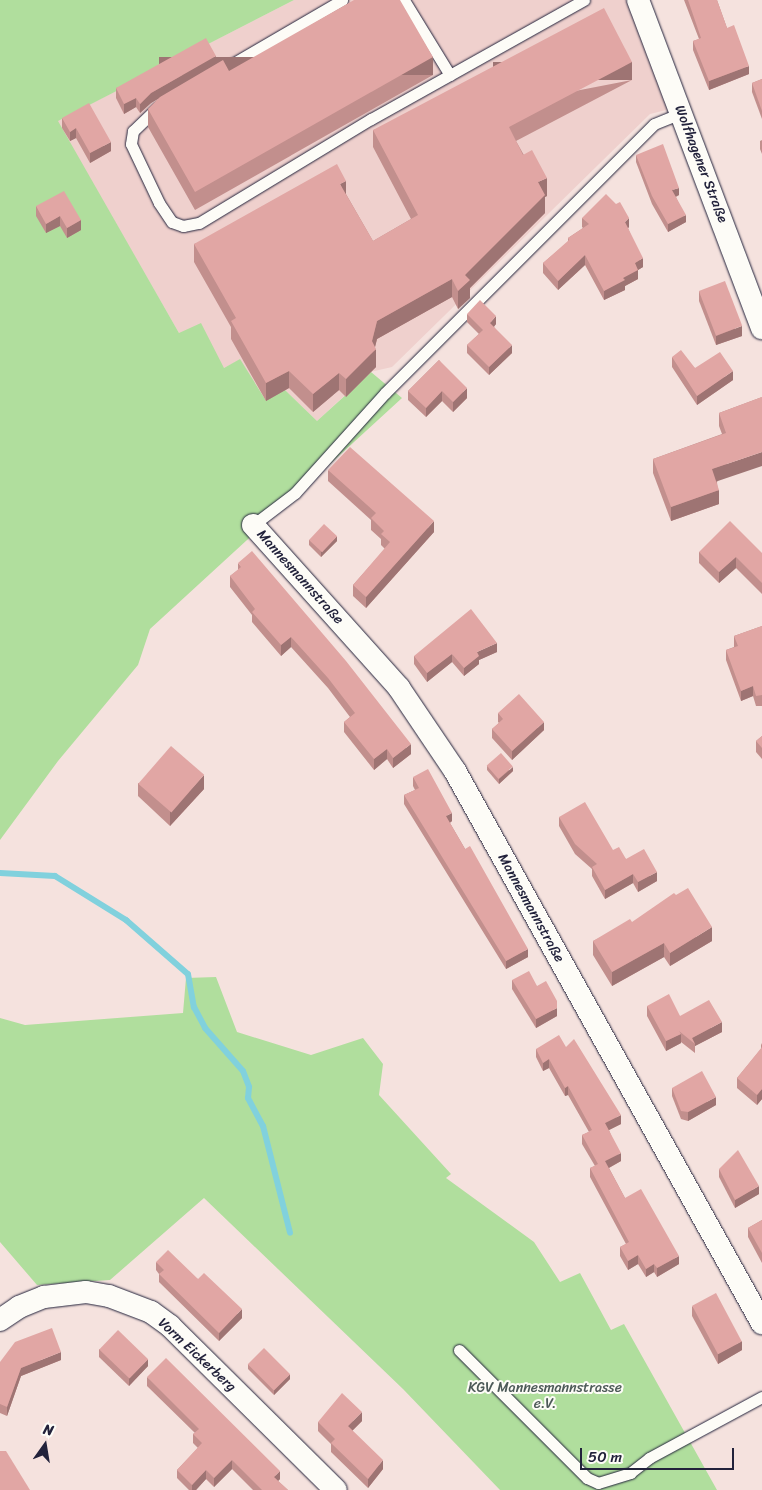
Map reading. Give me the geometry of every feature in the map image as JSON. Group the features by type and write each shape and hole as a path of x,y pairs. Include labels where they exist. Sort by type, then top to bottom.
{"street":[{"name":"Wolfhagener Straße","path":"638,0 762,328"},
{"name":"Mannesmannstraße","path":"253,525 400,688 455,771 762,1324"},
{"name":"Vorm Eickerberg","path":"0,1320 19,1307 65,1293 109,1296 150,1312 170,1326 336,1490"}],"lane":[{"path":"206,79 342,0"},
{"path":"404,0 450,75"},
{"path":"172,99 155,109 133,131 131,144 159,203 172,222 183,226 199,223 450,75 584,0"},
{"path":"253,525 295,493 384,394 654,124 682,113"},
{"path":"459,1350 588,1478 598,1483 630,1473 649,1458 762,1397"}],"shaded area":[{"path":"294,0 628,0 670,109 650,114 392,367 370,372 317,421 284,389 265,399 240,360 224,368 179,333 57,121"}],"green space":[{"path":"0,0 294,0 58,121 179,333 201,323 224,368 240,359 265,399 284,389 317,421 371,372 402,398 150,629 138,665 58,761 0,840"},
{"name":"KGV Mannesmannstrasse e.V.","path":"216,977 237,1032 311,1055 363,1038 383,1064 379,1095 451,1174 446,1178 534,1242 560,1282 580,1273 611,1330 624,1324 717,1490 500,1490 403,1389 204,1198 110,1280 37,1285 0,1242 0,1018 25,1025 183,1013 186,978"}],"building":[{"path":"354,0 400,0 433,57 195,192 148,109 160,97 223,60 229,71"},
{"path":"688,0 717,0 727,28 734,25 749,66 709,81 693,41 701,38"},
{"path":"604,8 632,62 509,127 523,155 532,150 547,178 538,182 545,195 465,275 470,280 458,291 452,279 377,321 372,341 376,349 346,379 339,373 313,394 289,371 266,383 231,321 236,318 194,244 337,164 346,181 340,184 373,241 418,215 373,130"},
{"path":"206,38 216,56 151,93 140,104 136,98 124,104 116,88"},
{"path":"762,79 762,111 752,83"},
{"path":"89,103 111,142 90,153 76,128 70,132 62,118"},
{"path":"663,144 679,188 672,190 686,215 668,224 652,196 636,155"},
{"path":"64,191 81,220 67,228 60,216 46,224 36,206"},
{"path":"606,194 616,204 620,202 629,218 625,222 643,258 635,263 638,270 623,278 625,280 604,291 585,255 558,281 543,263 569,240 568,238 589,224 582,218"},
{"path":"725,281 742,326 716,336 699,291"},
{"path":"480,300 496,316 490,323 512,345 489,367 467,345 483,330 467,314"},
{"path":"681,350 695,368 720,352 733,371 697,396 672,357"},
{"path":"439,360 467,388 453,402 442,391 426,408 408,391"},
{"path":"762,397 762,452 712,469 719,490 671,507 653,459 726,433 719,413"},
{"path":"350,447 434,521 366,597 353,585 390,542 381,534 384,531 371,518 376,513 328,470"},
{"path":"730,521 762,553 762,583 736,557 719,572 699,552"},
{"path":"324,524 337,536 322,552 309,540"},
{"path":"252,551 346,661 411,744 393,758 387,749 374,759 344,722 355,713 328,678 291,637 281,645 252,612 255,609 230,576 241,567 238,563"},
{"path":"471,609 497,643 477,652 479,656 464,668 452,654 427,673 414,656"},
{"path":"762,626 762,695 756,696 753,686 741,691 726,650 738,646 734,636"},
{"path":"519,694 544,722 512,751 492,729 503,719 498,713"},
{"path":"762,736 762,748 756,741"},
{"path":"171,746 204,775 171,813 138,784"},
{"path":"501,753 513,767 498,779 487,765"},
{"path":"428,769 452,813 446,816 465,849 470,846 528,949 506,961 404,795 419,788 413,777"},
{"path":"585,802 613,850 619,847 626,859 644,849 657,872 638,882 633,874 605,890 592,867 597,864 575,844 559,817"},
{"path":"688,888 712,927 670,953 664,943 612,972 593,941 630,919 632,922 674,893 676,895"},
{"path":"529,971 537,986 546,981 557,1001 557,1008 536,1019 512,980"},
{"path":"669,994 680,1016 709,1000 722,1022 692,1038 695,1044 679,1031 681,1034 666,1041 647,1006"},
{"path":"559,1035 566,1047 574,1039 621,1115 605,1123 621,1153 605,1161 625,1198 641,1189 679,1256 657,1268 654,1264 646,1269 638,1255 628,1261 620,1247 629,1242 590,1168 598,1164 582,1135 592,1130 568,1086 565,1088 549,1059 543,1063 536,1049"},
{"path":"762,1047 762,1089 757,1095 737,1078"},
{"path":"702,1071 716,1097 688,1112 681,1111 672,1088"},
{"path":"738,1150 759,1186 735,1200 719,1169"},
{"path":"762,1220 762,1253 748,1228"},
{"path":"168,1250 198,1279 204,1273 242,1309 219,1333 159,1274 164,1270 156,1262"},
{"path":"716,1293 742,1342 718,1354 692,1306"},
{"path":"52,1328 61,1352 21,1368 7,1407 0,1404 0,1362 15,1342"},
{"path":"118,1330 148,1359 129,1379 99,1349"},
{"path":"264,1348 290,1374 274,1390 248,1364"},
{"path":"166,1358 280,1471 274,1477 288,1490 262,1490 232,1460 214,1478 206,1470 192,1485 177,1470 202,1443 193,1434 199,1429 147,1377"},
{"path":"342,1393 362,1412 348,1426 383,1460 368,1479 331,1443 335,1439 318,1422"},
{"path":"0,1451 6,1451 30,1490 0,1490"}],"waterway":[{"path":"0,873 55,876 126,920 188,974 194,1007 205,1028 243,1071 249,1087 248,1098 263,1126 290,1233"}]}
